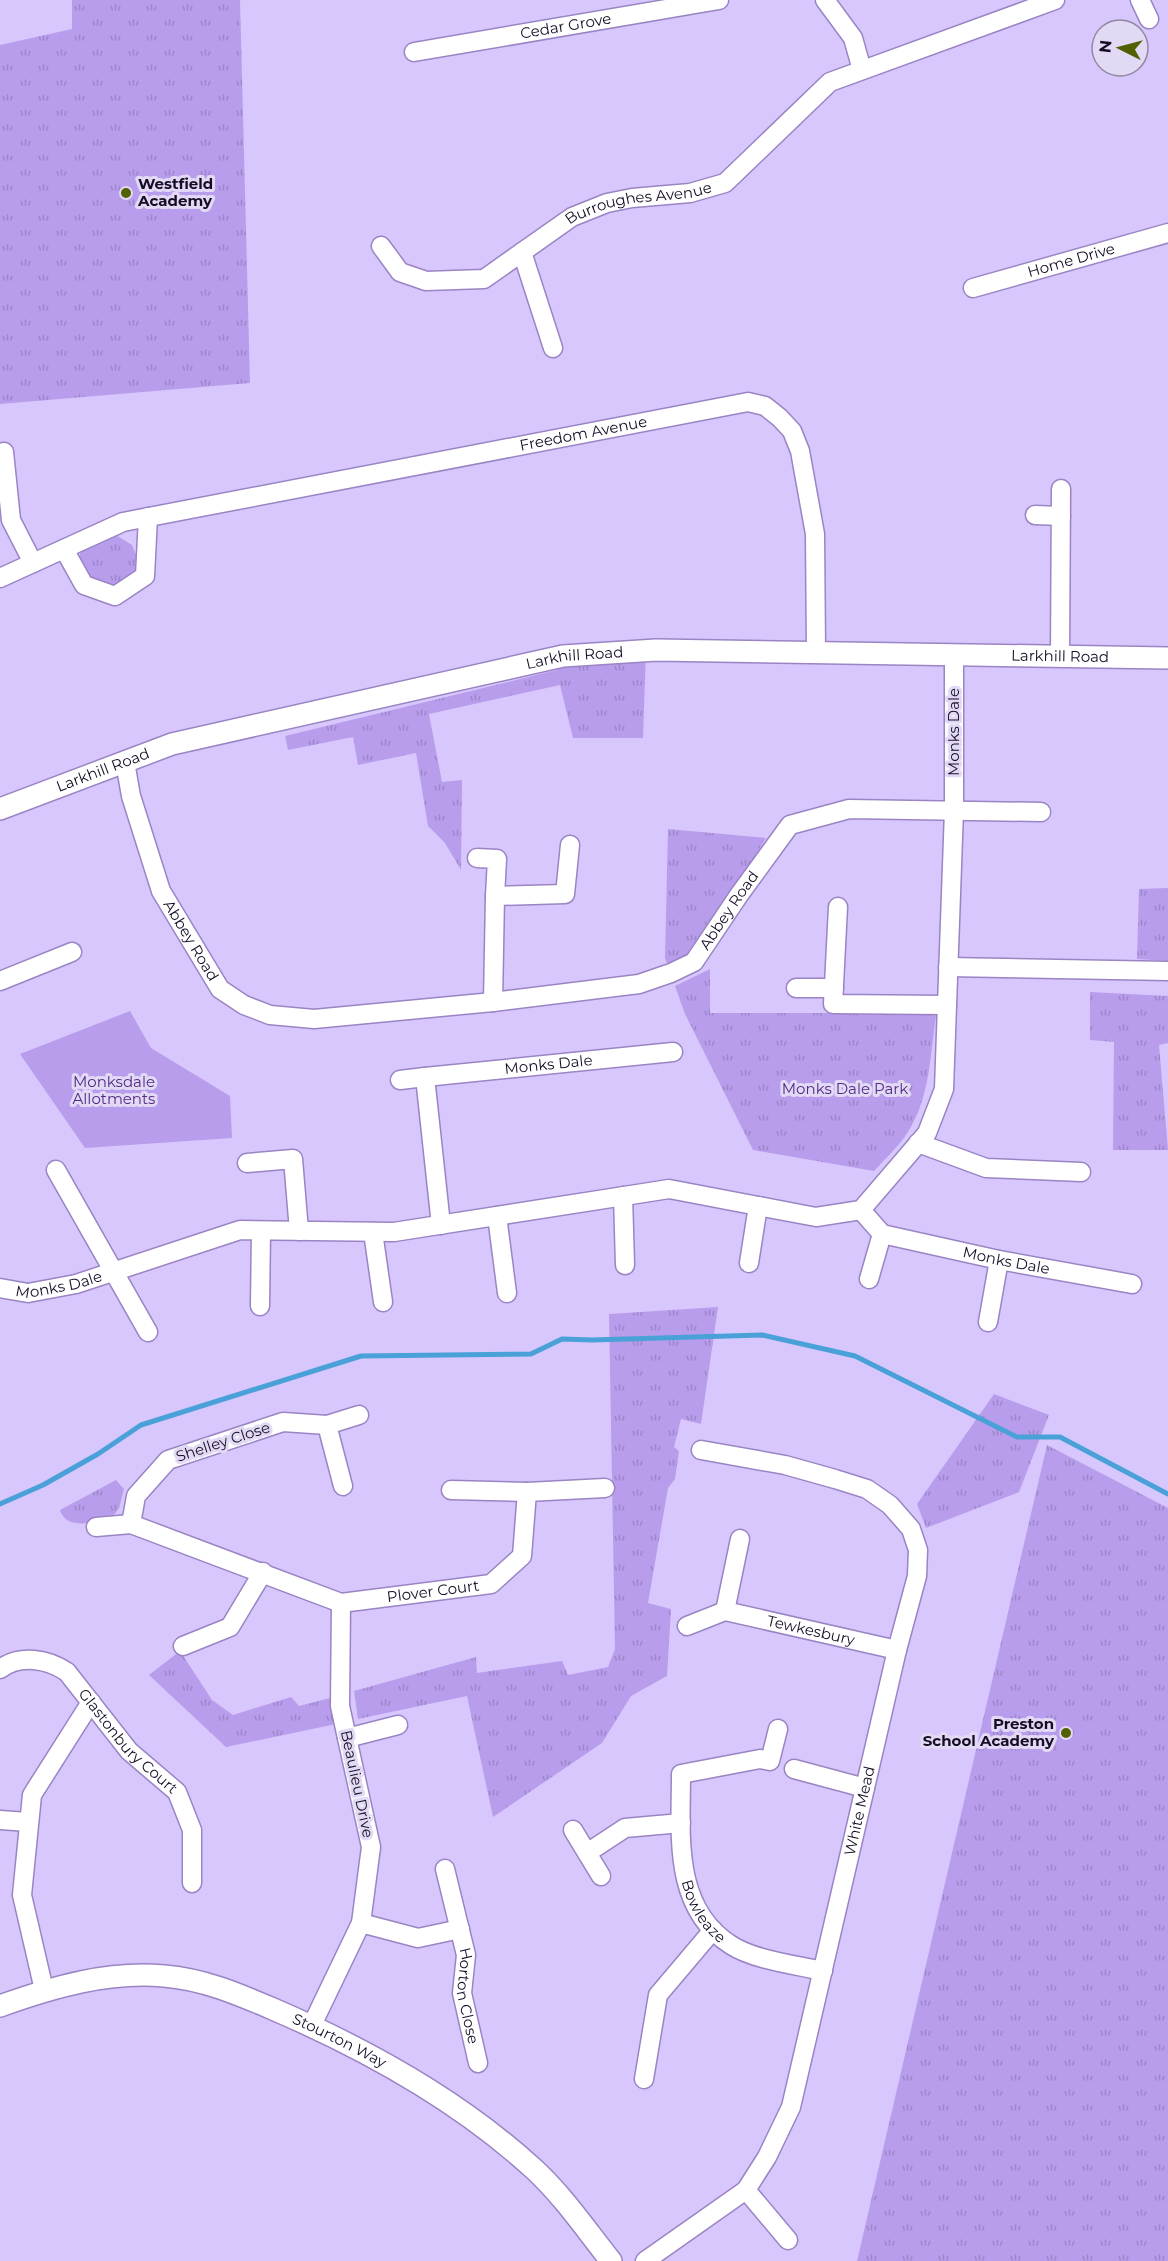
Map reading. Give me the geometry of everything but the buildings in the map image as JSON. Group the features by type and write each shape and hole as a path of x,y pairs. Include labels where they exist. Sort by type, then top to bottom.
{"street":[{"name":"Cedar Grove","path":"414,52 719,0"},
{"path":"825,0 853,38 862,70"},
{"name":"Burroughes Avenue","path":"381,246 400,272 426,281 484,279 572,217 607,203 632,198 690,193 725,183 830,82 1054,0"},
{"path":"1140,0 1149,18"},
{"name":"Home Drive","path":"973,288 1168,233"},
{"path":"522,252 553,348"},
{"name":"Freedom Avenue","path":"0,578 123,522 748,402 765,406 780,418 792,431 800,451 815,534 816,652"},
{"path":"4,452 12,520 33,563"},
{"path":"1060,657 1061,489"},
{"path":"1035,515 1061,516"},
{"path":"64,549 84,585 115,596 145,576 148,517"},
{"name":"Larkhill Road","path":"0,809 172,744 563,656 646,650 1168,658"},
{"name":"Monks Dale","path":"0,1288 28,1293 76,1284 240,1230 394,1232 669,1189 816,1217 861,1210 927,1133 944,1089 954,810 954,654"},
{"name":"Abbey Road","path":"125,762 131,796 161,891 220,990 244,1005 270,1014 314,1019 493,1002 639,984 694,962 790,825 849,809 954,810"},
{"path":"954,810 1041,812"},
{"path":"495,896 565,894 570,845"},
{"path":"477,858 497,859 493,1002"},
{"path":"838,908 833,1004 947,1005"},
{"path":"0,981 72,952"},
{"path":"948,967 1168,971"},
{"path":"796,988 834,988"},
{"name":"Monks Dale","path":"400,1080 673,1052"},
{"path":"425,1077 441,1225"},
{"path":"918,1143 986,1168 1081,1172"},
{"path":"247,1163 293,1159 299,1231"},
{"name":"Monks Dale","path":"56,1170 116,1271 148,1332"},
{"path":"623,1196 625,1265"},
{"path":"749,1263 759,1206"},
{"path":"861,1210 882,1234 869,1279"},
{"path":"497,1216 507,1293"},
{"path":"260,1306 261,1230"},
{"path":"373,1232 383,1302"},
{"name":"Monks Dale","path":"882,1234 999,1260 1132,1284"},
{"path":"988,1322 999,1260"},
{"path":"343,1486 327,1425 359,1415"},
{"name":"Shelley Close","path":"131,1524 136,1496 168,1460 283,1422 327,1425"},
{"name":"White Mead","path":"645,2261 746,2190 767,2157 791,2107 897,1650 917,1576 918,1550 911,1529 890,1505 867,1489 785,1465 701,1450"},
{"path":"451,1490 527,1492 605,1488"},
{"name":"Plover Court","path":"341,1603 491,1584 522,1556 527,1492"},
{"path":"96,1527 131,1524 341,1603"},
{"path":"687,1626 725,1611 740,1539"},
{"path":"183,1646 230,1627 263,1572"},
{"name":"Beaulieu Drive","path":"312,2025 361,1923 371,1847 340,1706 341,1603"},
{"name":"Tewkesbury","path":"725,1611 897,1650"},
{"name":"Glastonbury Court","path":"0,1669 27,1659 54,1662 67,1672 129,1750 177,1792 192,1830 192,1883"},
{"path":"44,1990 22,1895 32,1795 91,1702"},
{"path":"347,1738 398,1725"},
{"path":"778,1729 781,1765 866,1788"},
{"name":"Bowleaze","path":"781,1765 760,1759 681,1774 681,1823 687,1886 700,1918 731,1946 769,1959 823,1971"},
{"path":"0,1820 28,1822"},
{"path":"587,1852 625,1828 681,1823"},
{"path":"573,1830 601,1876"},
{"name":"Horton Close","path":"446,1869 466,1955 462,1993 478,2063"},
{"name":"Horton Close","path":"361,1923 418,1938 460,1929"},
{"path":"644,2079 658,1995 713,1930"},
{"name":"Stourton Way","path":"0,2006 44,1990 113,1977 164,1976 202,1982 312,2025 381,2061 462,2112 502,2141 537,2172 611,2261"},
{"path":"746,2190 788,2240"}],"green space":[{"name":"Westfield Academy","path":"72,0 240,0 250,383 0,404 0,45 72,29"},
{"path":"114,534 132,545 140,565 132,585 93,592 79,557 82,549"},
{"path":"646,650 643,738 573,738 560,685 429,714 442,782 462,780 461,870 445,843 428,826 416,753 358,765 353,737 288,750 285,736 557,670 554,657"},
{"path":"668,829 766,838 694,958 670,972 665,958"},
{"path":"1168,888 1168,961 1137,959 1139,889"},
{"name":"Monks Dale Park","path":"710,969 710,1013 930,1013 936,1016 928,1076 921,1105 908,1132 874,1171 753,1150 685,1014 675,986"},
{"path":"1090,992 1168,996 1168,1043 1159,1045 1168,1150 1113,1150 1114,1042 1090,1040"},
{"name":"Monksdale Allotments","path":"130,1011 151,1048 230,1096 232,1138 85,1148 20,1054"},
{"path":"718,1307 701,1424 681,1419 674,1447 679,1451 675,1479 668,1488 648,1603 671,1609 667,1676 631,1696 602,1743 493,1817 467,1696 358,1719 354,1691 476,1657 477,1673 562,1661 568,1675 608,1667 615,1649 609,1314"},
{"path":"994,1394 1049,1415 1019,1492 926,1528 917,1504"},
{"name":"Preston School Academy","path":"1047,1445 1168,1508 1168,2261 857,2261"},
{"path":"116,1480 124,1489 119,1508 111,1519 82,1524 68,1521 63,1517 60,1510"},
{"path":"180,1651 212,1700 233,1715 291,1697 299,1706 334,1697 336,1724 226,1747 149,1675"}],"waterway":[{"path":"0,1504 43,1485 98,1454 141,1425 361,1356 531,1354 562,1339 762,1335 855,1356 1017,1437 1060,1437 1168,1494"}],"place":[{"name":"Westfield Academy","path":"126,193"},
{"name":"Preston School Academy","path":"1066,1733"}]}
